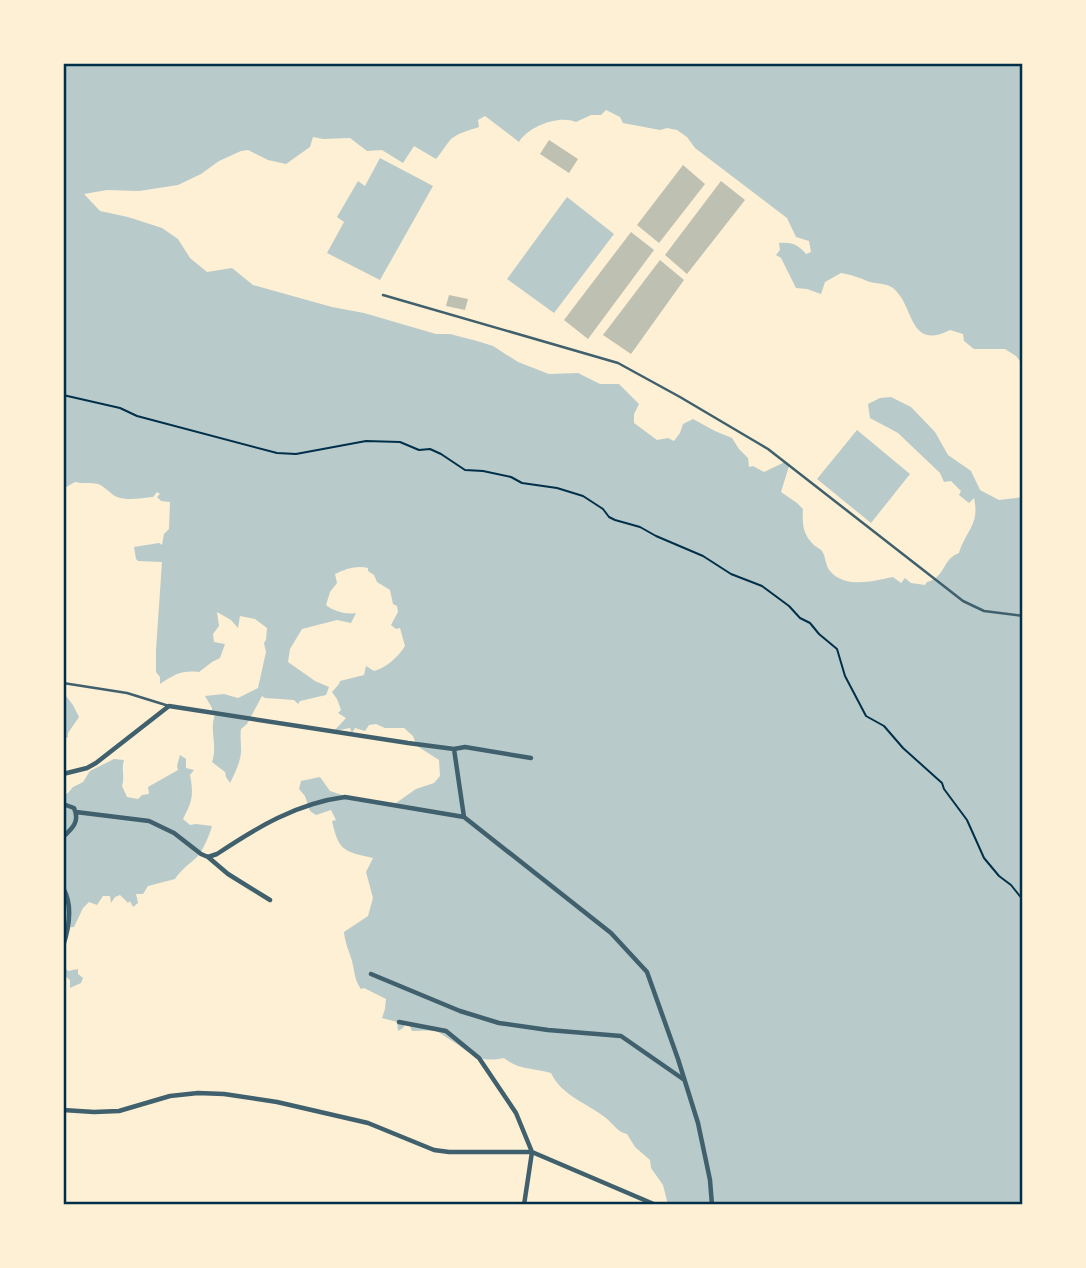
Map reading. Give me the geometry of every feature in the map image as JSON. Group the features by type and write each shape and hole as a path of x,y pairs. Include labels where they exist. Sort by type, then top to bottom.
{"street":[{"path":"63,774 96,763 169,706 454,750 465,747 531,758"},
{"path":"454,750 464,817"},
{"path":"208,857 269,821 332,798 345,797 464,817 611,933 647,972 698,1123 710,1180 712,1205"},
{"path":"63,804 72,807 77,819 74,826 63,836"},
{"path":"76,812 149,821 174,833 228,874 270,900"},
{"path":"63,888 70,904 63,946"},
{"path":"371,974 460,1011 499,1023 621,1036 685,1080"},
{"path":"399,1022 446,1031 479,1058 516,1113 532,1152 524,1205"},
{"path":"63,1110 118,1111 170,1096 198,1093 277,1102 368,1123 434,1150 532,1152 656,1205"}],"lane":[{"path":"383,295 618,363 768,449 962,601 984,611 1023,616"},
{"path":"63,683 127,693 169,706"}],"path":[{"path":"63,395 120,408 137,416 277,453 296,454 375,440 400,442 419,450 430,449 465,470 484,471 511,477 522,483 557,488 583,496 603,509 609,517 640,527 703,556 735,576 762,586 837,649 845,676 866,716 884,726 903,748 942,783 967,820 982,855 1023,900"}],"shaded area":[{"path":"63,63 1023,63 1023,365 1005,349 974,349 964,341 963,334 950,330 926,335 919,331 900,296 888,285 841,273 825,282 821,294 796,288 781,258 776,255 780,250 779,243 794,244 806,254 811,252 809,241 796,237 787,218 695,148 687,137 677,130 660,130 623,123 620,117 606,110 601,115 591,115 576,122 561,120 545,123 530,131 519,142 485,116 478,120 479,127 451,139 436,159 414,146 403,163 382,150 367,151 350,138 313,137 310,147 286,164 268,160 248,150 241,151 178,185 139,191 107,190 84,194 100,211 162,228 178,239 190,258 207,272 232,268 253,285 436,334 450,334 477,341 493,346 518,362 549,374 578,373 600,384 619,384 639,404 634,414 634,423 657,440 668,438 674,441 683,424 693,419 732,438 748,458 749,467 753,466 764,472 785,462 789,466 781,492 803,509 803,524 807,536 822,551 830,571 843,580 860,582 893,577 901,583 905,578 911,583 925,585 938,576 950,559 959,553 974,521 974,498 969,503 959,495 961,491 951,481 944,482 940,473 898,433 870,418 868,404 880,398 891,397 911,407 935,432 948,455 971,471 980,490 999,500 1023,497 1023,1205 668,1205 663,1185 651,1168 650,1160 635,1147 627,1134 568,1093 551,1073 521,1067 504,1058 480,1058 437,1032 412,1031 406,1023 398,1031 397,1022 382,1018 386,999 361,989 344,932 368,916 373,898 366,872 373,858 344,848 337,839 332,821 336,820 331,810 316,815 310,811 305,796 299,789 301,781 320,777 330,791 357,800 396,803 416,789 434,783 440,776 439,760 417,746 413,736 404,728 385,728 376,724 369,725 365,731 355,728 352,733 350,728 334,731 346,718 338,713 341,710 332,692 340,681 364,675 366,666 374,671 383,667 396,658 405,646 400,628 396,629 391,625 398,612 397,606 393,604 390,590 377,582 368,568 351,568 335,574 337,583 330,592 326,605 340,612 356,613 351,623 337,620 302,629 290,649 288,662 315,681 329,687 326,695 300,701 298,704 294,700 262,696 247,724 241,729 240,757 230,783 225,772 212,762 215,714 205,696 224,694 238,698 258,688 266,652 264,643 267,628 255,619 240,616 238,628 231,620 217,612 219,626 213,634 214,642 225,644 220,658 199,672 179,674 160,684 160,677 156,672 156,650 162,562 138,561 134,547 159,543 162,545 164,534 169,529 170,502 161,501 157,492 153,497 121,498 95,483 75,482 63,489"},
{"path":"380,158 433,186 380,280 327,253 344,222 337,217 358,181 365,186"},
{"path":"567,197 614,234 554,313 507,279"},
{"path":"857,430 910,474 871,523 817,479"},
{"path":"63,692 79,717 68,733 63,747"},
{"path":"180,755 186,759 186,768 194,770 190,775 191,798 183,819 190,825 212,826 201,852 175,879 148,886 143,894 136,894 138,903 133,907 130,901 128,903 120,895 111,903 110,896 103,896 97,905 89,902 83,908 74,927 63,928 63,795 83,782 90,771 114,759 124,760 122,786 127,797 138,799 149,794 148,787 178,770"},
{"path":"63,966 68,971 78,969 78,974 83,978 81,983 70,988 70,980 65,976 63,986"}],"building":[{"path":"549,140 578,159 569,173 540,154"},
{"path":"683,165 705,184 659,243 637,225"},
{"path":"721,181 745,200 687,274 665,255"},
{"path":"631,232 654,250 588,339 564,320"},
{"path":"660,260 684,280 631,354 603,335"},
{"path":"449,295 468,299 465,310 446,306"}]}
